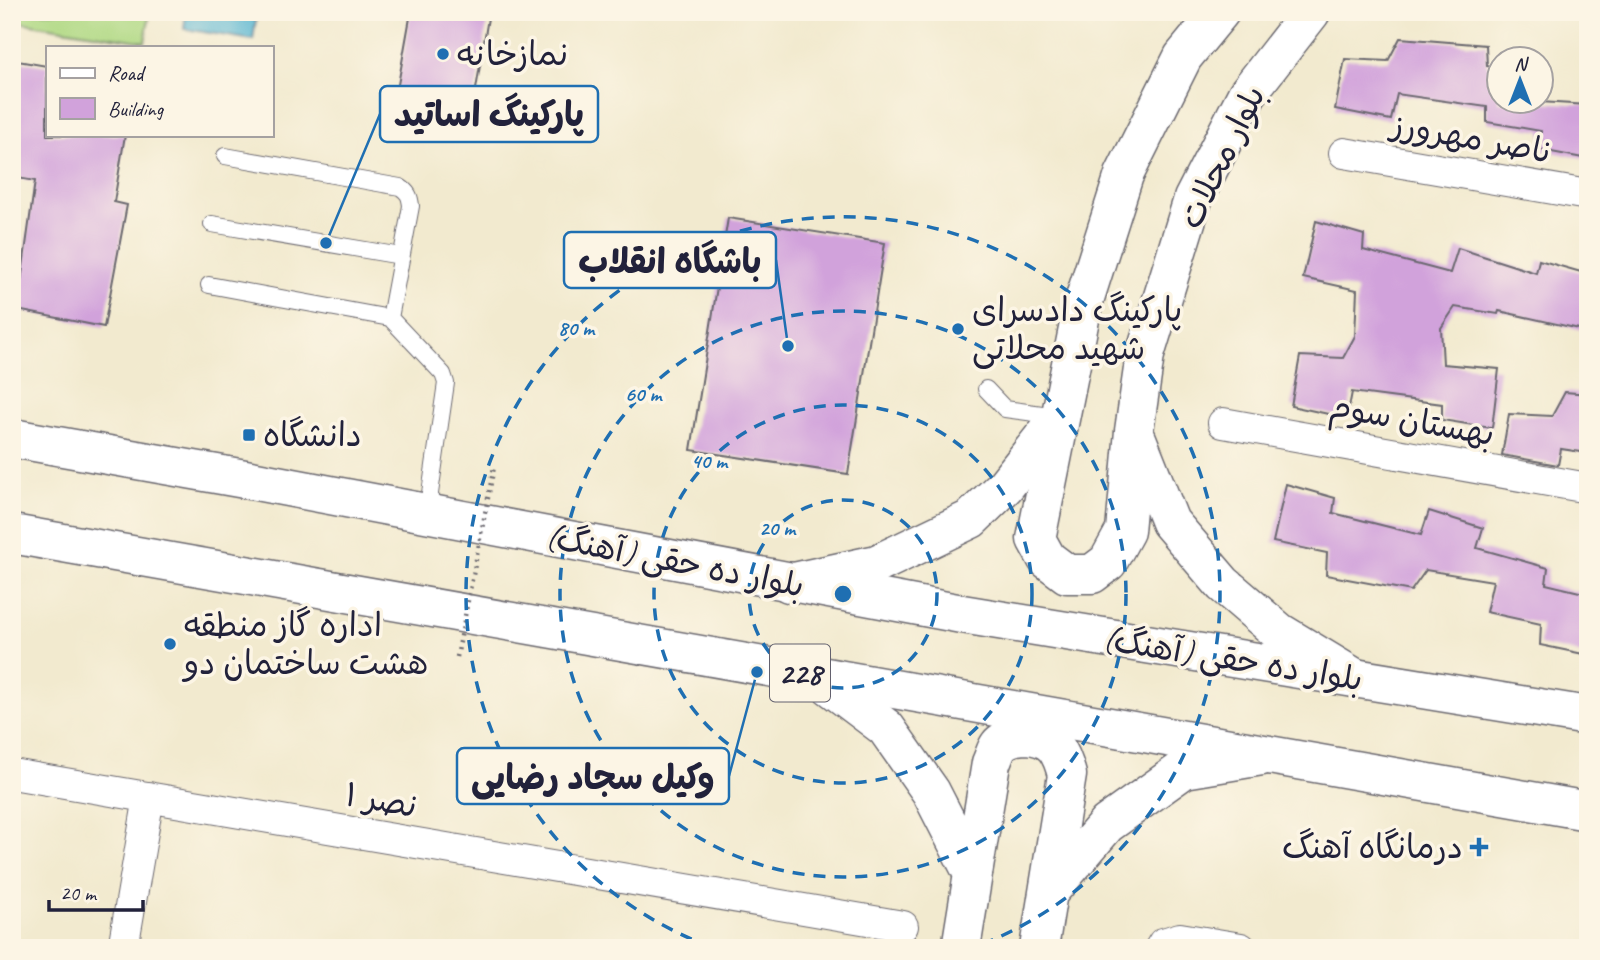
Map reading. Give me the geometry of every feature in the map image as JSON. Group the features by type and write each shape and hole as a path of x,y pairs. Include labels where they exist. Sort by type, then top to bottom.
{"main road":[{"path":"1134,431 1125,531 1108,562 1092,574 1067,574 1047,559 1036,538 1083,304 1124,175 1183,57 1220,12"},
{"name":"بلوار محلات","path":"1311,12 1247,94 1193,199 1145,355 1134,431 1170,522 1223,584 1279,632 1355,678"},
{"path":"789,583 877,564 971,519 1005,486 1059,416"},
{"name":"بلوار ده حقی (آهنگ)","path":"12,438 962,614 1588,716"},
{"name":"228","path":"12,534 1588,811"},
{"path":"817,676 886,728 931,792 973,874"},
{"path":"961,948 991,763 1000,744 1017,735 1035,736 1051,742 1062,756 1067,775 1039,948"},
{"path":"1048,893 1107,824 1184,769 1268,755"}],"street":[{"name":"ناصر مهرورز","path":"1344,153 1588,195"},
{"name":"بهستان سوم","path":"1223,423 1588,488"},
{"name":"نصر ۱","path":"12,774 903,926"},
{"path":"123,948 149,797"},
{"path":"1161,945 1180,938 1241,948"}],"lane":[{"path":"225,156 400,187 407,191 411,206 390,318"},
{"path":"212,224 401,256"},
{"path":"209,285 390,318 443,374 446,383 427,514"},
{"path":"986,389 1005,409 1059,416"}],"path":[{"path":"457,657 494,467"}],"green space":[{"path":"12,12 150,12 145,42 12,21"}],"water":[{"path":"186,12 257,12 253,40 184,29"}],"building":[{"name":"نمازخانه","path":"411,12 489,12 472,113 460,120 413,112 396,96"},
{"path":"1400,38 1486,45 1484,107 1397,94 1391,120 1335,109 1345,59 1388,61"},
{"path":"12,60 46,66 46,136 125,136 114,202 127,205 104,327 17,310 35,181 12,177"},
{"path":"1554,103 1588,105 1588,159 1541,150 1541,131 1487,122 1487,116 1554,116"},
{"path":"728,218 885,243 848,474 691,450"},
{"path":"1316,221 1364,235 1363,250 1450,273 1458,248 1536,273 1539,260 1588,274 1585,302 1588,302 1588,331 1499,311 1498,314 1455,307 1441,328 1443,364 1499,369 1492,428 1442,420 1442,404 1352,392 1347,418 1291,406 1300,356 1343,358 1355,336 1357,290 1303,278"},
{"path":"1565,392 1588,394 1588,453 1561,449 1558,465 1502,455 1509,414 1552,416"},
{"path":"1286,484 1335,498 1333,513 1421,535 1429,511 1483,528 1477,548 1548,568 1546,584 1588,594 1588,655 1540,645 1541,624 1486,612 1493,581 1426,570 1411,591 1326,575 1327,553 1273,542"}],"place":[{"name":"نمازخانه","path":"443,54"},
{"name":"پارکینگ اساتید","path":"326,243"},
{"name":"پارکینگ دادسرای شهید محلاتی","path":"958,329"},
{"name":"باشگاه انقلاب","path":"788,346"},
{"name":"دانشگاه","path":"249,435"},
{"name":"اداره گاز منطقه هشت ساختمان دو","path":"170,644"},
{"name":"وکیل سجاد رضایی","path":"757,672"},
{"name":"درمانگاه آهنگ","path":"1479,847"}]}
